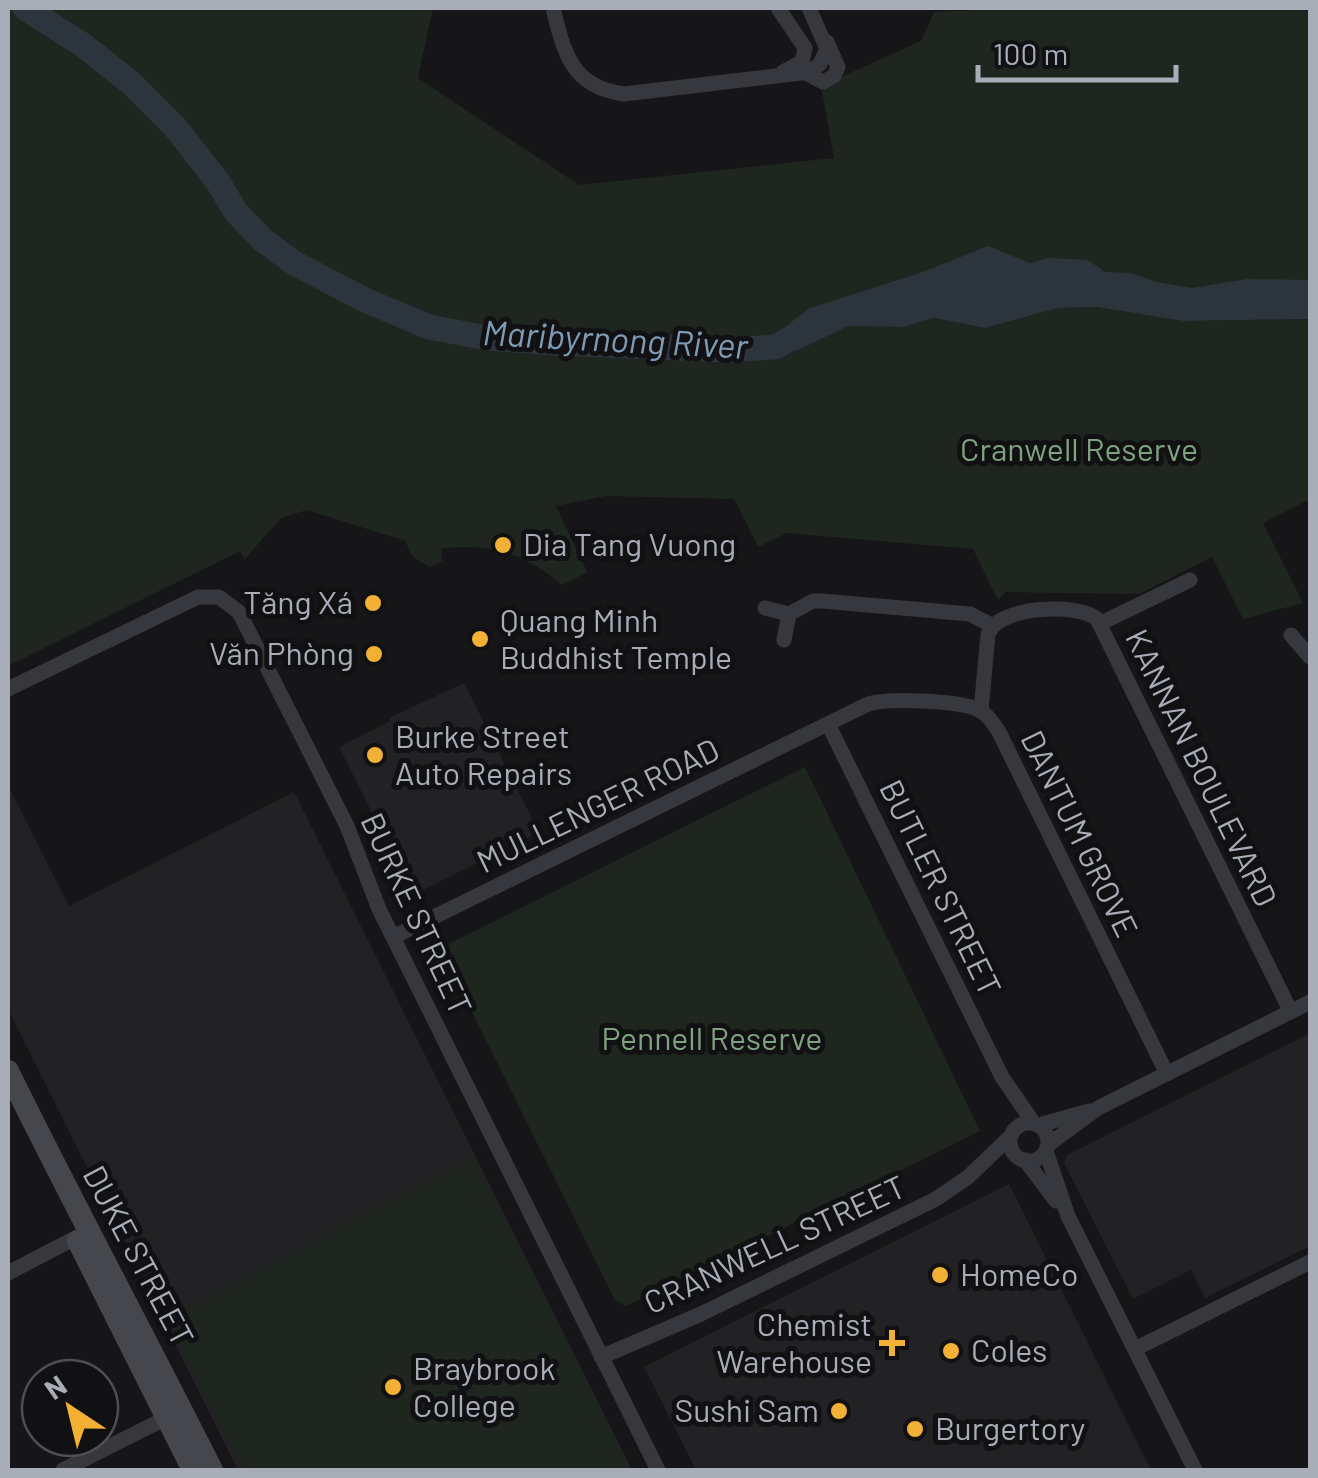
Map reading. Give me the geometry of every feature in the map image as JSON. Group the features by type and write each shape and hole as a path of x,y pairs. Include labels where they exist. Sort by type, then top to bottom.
{"street":[{"path":"553,8 566,52 580,77 602,91 624,94 806,73 824,60 827,49 809,8"},
{"path":"764,78 792,69 805,57 802,41 778,8"},
{"path":"1100,624 1190,580"},
{"name":"BURKE STREET","path":"8,690 205,595 226,600 245,622 347,826 394,937 658,1470"},
{"path":"765,608 789,614 813,601 822,601 970,614 991,625 981,710"},
{"name":"KANNAN BOULEVARD","path":"991,625 1015,612 1074,611 1091,614 1100,624 1291,1012"},
{"path":"784,640 789,614"},
{"path":"1291,635 1310,656"},
{"name":"DANTUM GROVE","path":"828,724 866,705 889,699 981,710 998,732 1167,1074"},
{"name":"MULLENGER ROAD","path":"394,937 828,724"},
{"name":"BUTLER STREET","path":"828,724 1002,1077 1036,1124"},
{"path":"1068,1216 1011,1148 1012,1134 1022,1124 1098,1108 1310,1002"},
{"name":"DUKE STREET","path":"8,1071 82,1235"},
{"name":"BUTLER STREET","path":"1002,1077 1012,1134"},
{"name":"DUKE STREET","path":"8,1099 175,1414 212,1470"},
{"path":"1022,1159 1038,1159 1098,1108"},
{"path":"1036,1124 1047,1133 1047,1148 1068,1216 1195,1470"},
{"name":"CRANWELL STREET","path":"602,1357 702,1314 914,1211 968,1177 1012,1134"},
{"name":"CRANWELL STREET","path":"968,1177 1022,1159"},
{"path":"8,1273 82,1235"},
{"path":"1135,1349 1310,1262"},
{"path":"63,1470 175,1414"},
{"name":"DUKE STREET","path":"175,1414 192,1470"}],"shaded area":[{"path":"988,246 1030,263 1048,258 1088,260 1105,272 1131,273 1192,288 1248,279 1310,280 1310,319 1183,321 1097,307 1058,308 985,328 934,318 903,327 848,326 797,351 775,347 790,323 810,308 923,272"},
{"path":"464,683 539,832 413,895 339,747 390,721 389,718"},
{"path":"8,785 69,906 294,792 632,1470 238,1470 8,1009"},
{"path":"1310,1033 1310,1246 1205,1298 1191,1270 1133,1299 1064,1163 1067,1155"},
{"name":"HomeCo","path":"1009,1184 1151,1470 696,1470 644,1367"}],"green space":[{"name":"Cranwell Reserve","path":"8,8 433,8 418,78 579,185 834,158 821,86 921,41 934,12 1025,8 1310,8 1310,295 876,297 797,351 848,326 903,327 934,318 985,328 1058,308 1097,307 1183,321 1310,319 1310,499 1263,523 1303,603 1243,619 1212,557 1139,594 1006,592 998,600 973,549 787,533 758,547 734,499 606,496 556,506 587,572 562,585 535,565 490,549 441,549 442,561 429,567 413,557 405,541 307,510 281,518 245,559 240,551 8,666"},
{"name":"Pennell Reserve","path":"805,767 980,1131 626,1306 615,1300 440,948"},
{"name":"Braybrook College","path":"473,1158 631,1470 244,1470 167,1319"}],"waterway":[{"name":"Maribyrnong River","path":"25,8 83,45 131,83 175,127 236,212 263,240 294,263 365,300 429,327 487,338 728,350 775,347 804,331"}],"place":[{"name":"Dia Tang Vuong","path":"503,545"},
{"name":"Tăng Xá","path":"373,603"},
{"name":"Quang Minh Buddhist Temple","path":"480,639"},
{"name":"Văn Phòng","path":"374,654"},
{"name":"Burke Street Auto Repairs","path":"375,755"},
{"name":"HomeCo","path":"940,1275"},
{"name":"Chemist Warehouse","path":"892,1343"},
{"name":"Coles","path":"951,1351"},
{"name":"Braybrook College","path":"393,1387"},
{"name":"Sushi Sam","path":"839,1411"},
{"name":"Burgertory","path":"915,1429"}]}
